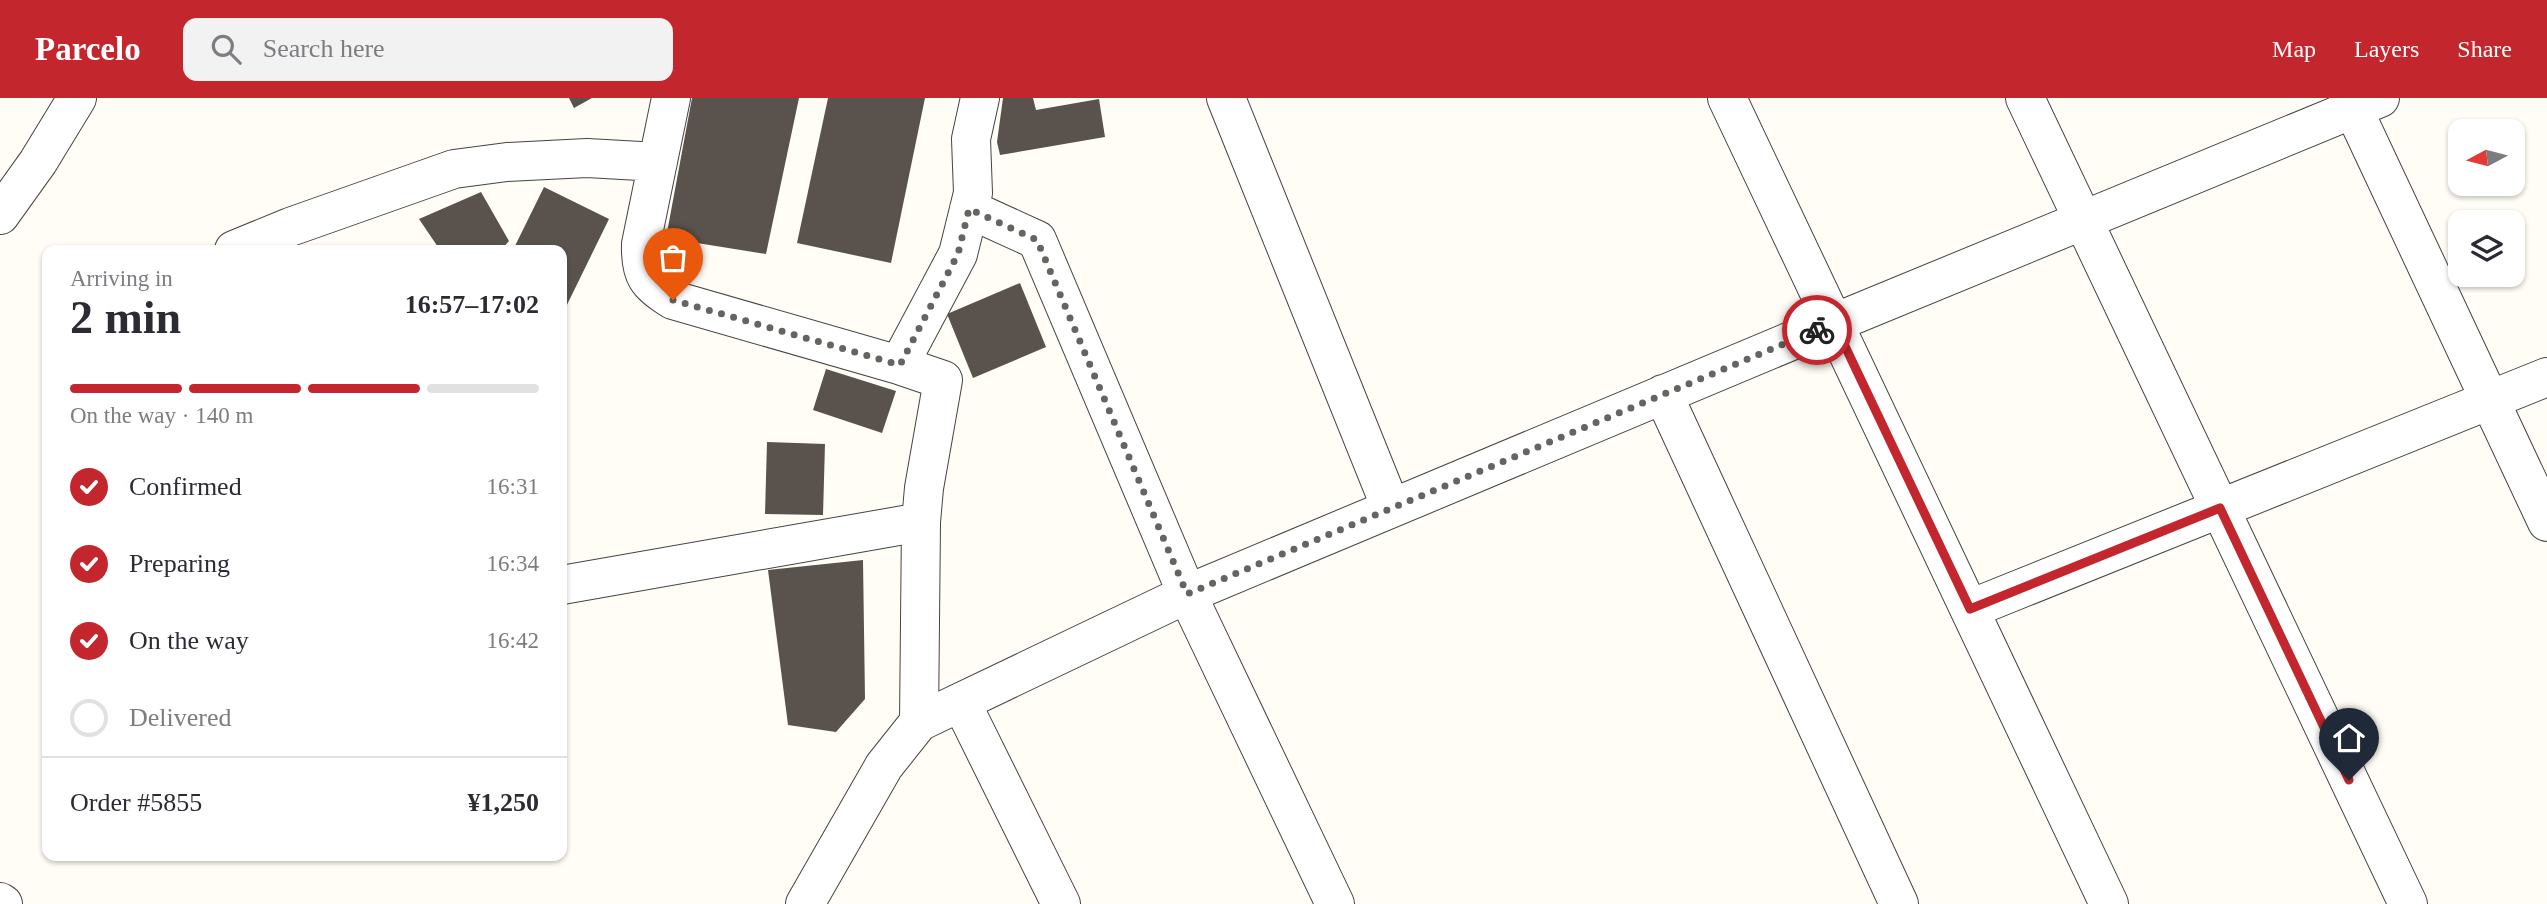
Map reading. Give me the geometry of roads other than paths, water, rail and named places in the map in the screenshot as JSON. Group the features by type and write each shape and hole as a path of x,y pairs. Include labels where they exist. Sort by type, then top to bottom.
{"street":[{"path":"0,215 38,162 77,98"},
{"path":"671,98 641,244 641,261 645,276 656,289 673,300 900,365 943,380 924,488 921,522 919,722"},
{"path":"900,365 958,254 973,193 971,139 980,98"},
{"path":"1226,98 1391,508"},
{"path":"1727,98 2109,904"},
{"path":"2025,98 2408,904"},
{"path":"805,904 884,766 919,722 1187,594 2360,102 2490,400 2547,522"},
{"path":"246,245 289,227 454,169 507,162 587,158 658,162"},
{"path":"969,209 1037,240 1187,594 1335,904"},
{"path":"1970,609 2547,377"},
{"path":"1664,394 1899,904"},
{"path":"567,584 921,522"},
{"path":"961,702 1061,904"}]}
